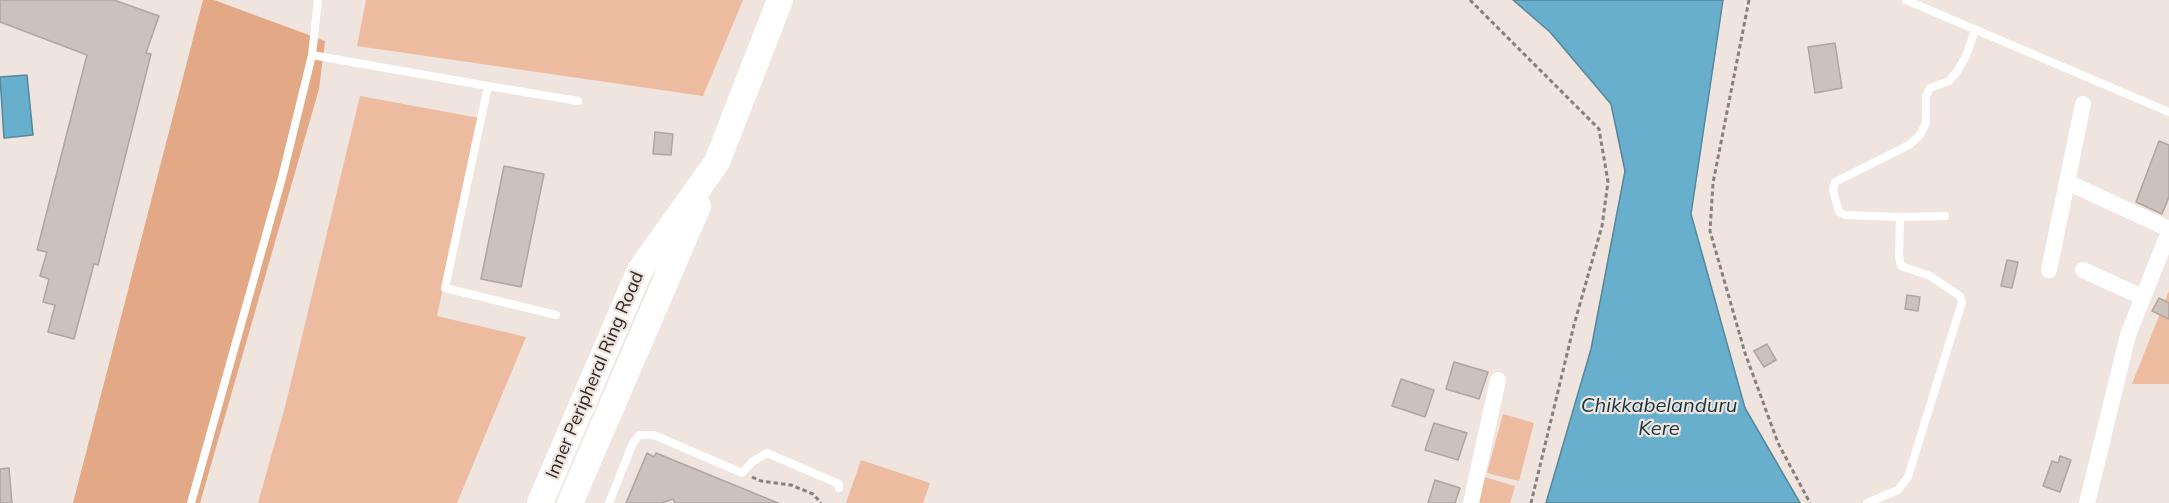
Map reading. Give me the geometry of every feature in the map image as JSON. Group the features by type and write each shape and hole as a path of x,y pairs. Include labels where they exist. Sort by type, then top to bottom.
{"main road":[{"name":"Inner Peripheral Ring Road","path":"570,503 717,162 780,0"},
{"name":"Inner Peripheral Ring Road","path":"540,503 640,270 717,162 795,0"}],"street":[{"path":"2049,270 2083,104"},
{"path":"2067,182 2169,231 2128,335 2087,503"},
{"path":"2083,270 2142,297"},
{"path":"1471,503 1498,380"}],"lane":[{"path":"192,503 282,178 312,55 318,0"},
{"path":"1906,0 2169,112"},
{"path":"1945,216 1845,215 1839,212 1833,190 1835,182 1909,146 1920,135 1926,123 1926,96 1930,88 1949,81 1956,73 1966,56 1975,30"},
{"path":"312,55 578,101"},
{"path":"488,86 445,288 556,315"},
{"path":"1867,503 1898,490 1908,477 1962,302 1960,296 1930,276 1900,266 1900,217"},
{"path":"609,503 632,445 639,435 654,435 742,473 752,462 767,453 838,484 839,488"}],"path":[{"path":"1470,0 1599,129 1608,182 1602,226 1574,325 1531,503"},
{"path":"1749,0 1713,183 1710,231 1745,353 1778,443 1810,503"},
{"path":"742,473 761,481 791,485 813,494 821,503"}],"shaded area":[{"path":"203,0 214,0 325,41 319,89 200,503 73,503"},
{"path":"366,0 743,0 703,96 357,46"},
{"path":"360,96 479,118 437,316 526,337 457,503 258,503 285,407"},
{"path":"2169,291 2169,384 2132,384"},
{"path":"1503,414 1534,423 1519,481 1487,473"},
{"path":"861,460 930,483 923,503 846,503"},
{"path":"1484,477 1515,486 1510,503 1476,503"}],"water":[{"name":"Chikkabelanduru Kere","path":"1513,0 1723,0 1691,214 1745,408 1800,503 1546,503 1591,349 1625,171 1611,104 1550,32"},
{"path":"27,75 33,135 4,138 0,77"}],"building":[{"path":"0,0 114,0 159,16 146,53 151,54 98,265 94,264 74,339 48,332 55,305 43,302 49,279 40,276 47,252 37,250 87,55 0,22"},
{"path":"1835,43 1842,88 1815,93 1808,47"},
{"path":"655,132 673,134 671,155 653,154"},
{"path":"2159,141 2169,145 2169,197 2162,214 2136,202"},
{"path":"504,166 544,174 521,287 481,279"},
{"path":"2007,260 2018,262 2012,288 2001,286"},
{"path":"1907,295 1920,297 1918,311 1905,309"},
{"path":"2159,298 2169,303 2169,319 2152,311"},
{"path":"1767,344 1776,360 1764,367 1754,351"},
{"path":"1454,362 1488,372 1479,399 1446,389"},
{"path":"1401,379 1434,390 1425,417 1392,406"},
{"path":"1434,423 1467,433 1458,460 1425,450"},
{"path":"647,453 654,457 656,453 778,503 675,503 673,499 662,503 626,503"},
{"path":"2060,456 2071,460 2060,492 2043,486 2052,461 2058,463"},
{"path":"9,468 12,503 0,503 0,469"},
{"path":"1435,480 1460,488 1455,503 1428,503"}]}
